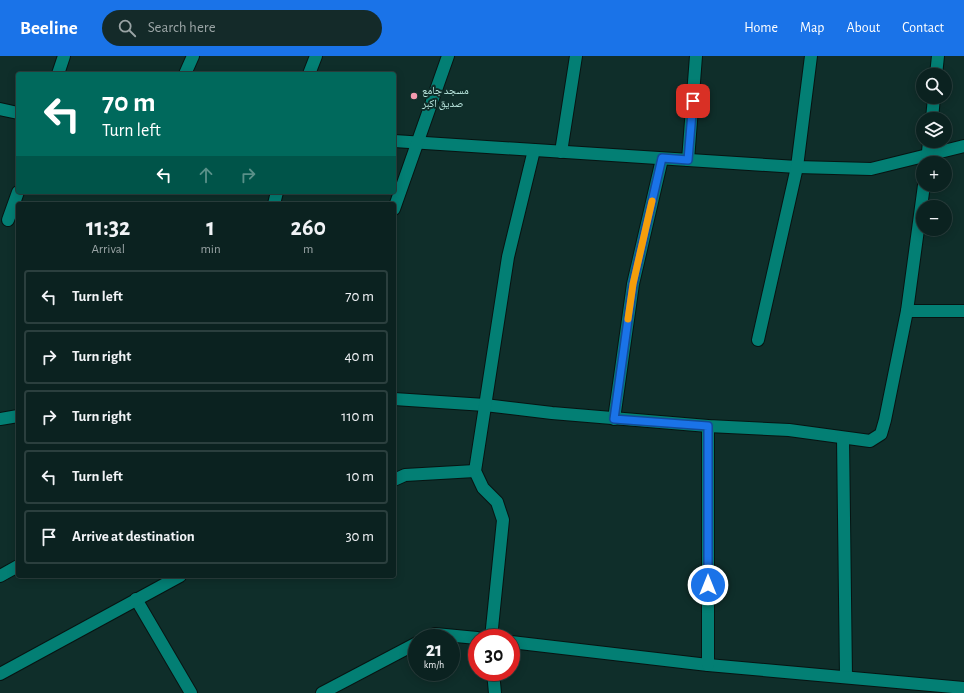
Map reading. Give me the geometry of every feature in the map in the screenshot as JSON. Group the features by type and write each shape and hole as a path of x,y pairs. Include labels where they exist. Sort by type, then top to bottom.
{"street":[{"path":"59,72 64,56"},
{"path":"186,72 192,56"},
{"path":"310,72 316,56"},
{"path":"396,203 448,56"},
{"path":"561,152 576,56"},
{"path":"688,160 696,56"},
{"path":"758,340 797,167 811,56"},
{"path":"937,68 938,56"},
{"path":"0,109 16,113"},
{"path":"396,141 797,167 871,169 916,160"},
{"path":"933,156 964,146"},
{"path":"492,629 503,520 497,502 483,488 475,471 508,257 534,150"},
{"path":"614,419 633,284 662,158"},
{"path":"396,399 485,404 614,419 789,430 870,441 881,434 907,311 923,192"},
{"path":"8,220 17,194"},
{"path":"907,311 964,311"},
{"path":"0,419 16,416"},
{"path":"708,426 708,665"},
{"path":"843,438 846,677"},
{"path":"396,479 405,475 475,471"},
{"path":"0,576 16,567"},
{"path":"0,674 176,578"},
{"path":"136,599 191,693"},
{"path":"520,643 708,665 964,688"},
{"path":"322,693 408,648"},
{"path":"494,681 495,693"}],"slow traffic":[{"path":"628,319 633,284 652,201"}],"place":[{"name":"مسجد جامع صدیق اکبر","path":"414,96"}],"route":[{"path":"693,101 688,160 662,158 633,284 614,419 708,426 708,585"}]}
